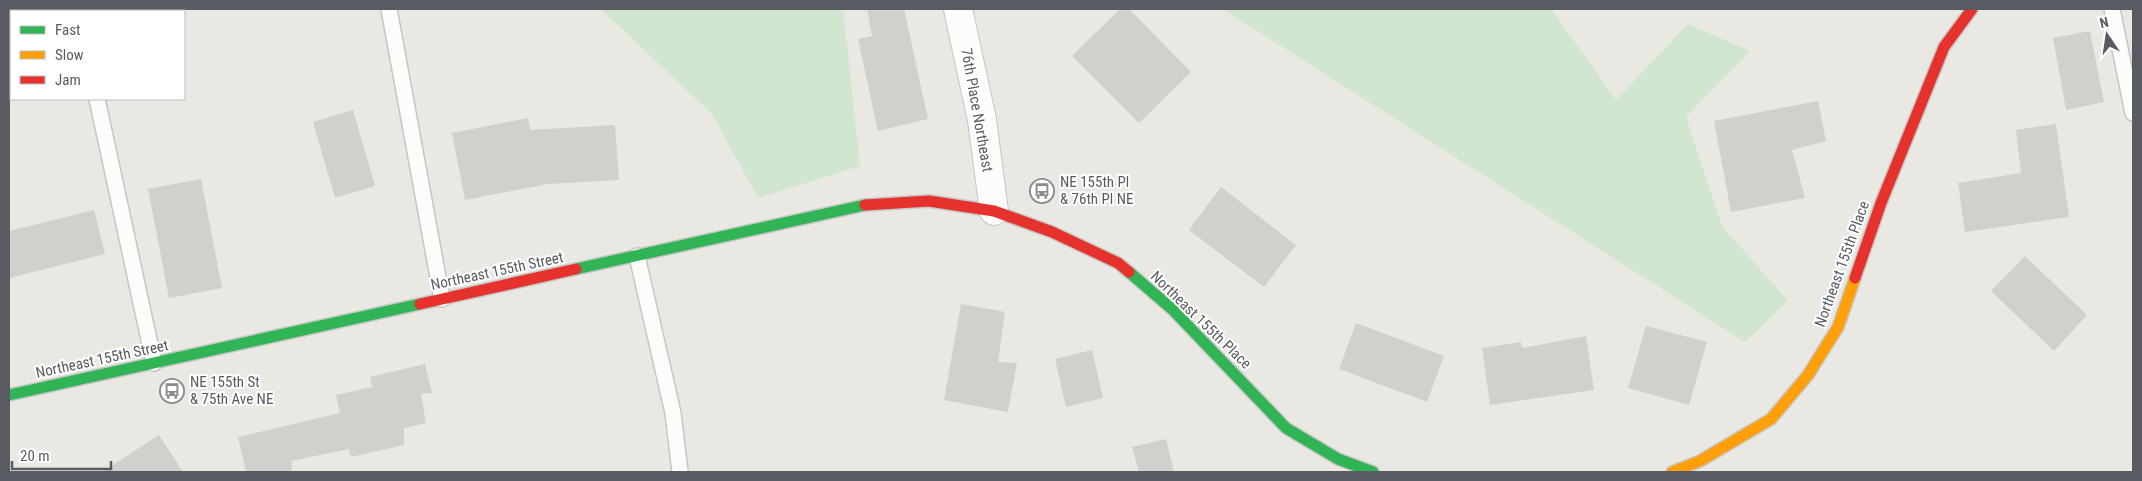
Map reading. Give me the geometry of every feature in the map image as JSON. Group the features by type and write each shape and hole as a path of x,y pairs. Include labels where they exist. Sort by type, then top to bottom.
{"street":[{"name":"76th Place Northeast","path":"958,9 982,120 994,211"},
{"name":"Northeast 155th Place","path":"1672,472 1700,461 1771,419 1808,375 1838,327 1881,203 1944,47 1972,9"},
{"name":"Northeast 155th Street","path":"9,395 874,203 929,201 994,211"},
{"name":"Northeast 155th Place","path":"994,211 1052,232 1118,263 1172,309 1286,428 1338,460 1373,472"}],"lane":[{"path":"389,9 442,299"},
{"path":"2112,9 2133,113"},
{"path":"97,100 154,363"},
{"path":"637,256 673,413 680,472"}],"green space":[{"path":"601,9 843,9 860,166 758,198 712,114"},
{"path":"1223,9 1551,9 1616,100 1688,24 1750,51 1686,117 1722,226 1788,301 1745,342"}],"building":[{"path":"867,9 904,9 928,119 878,131 858,39 872,36"},
{"path":"1120,9 1129,9 1191,72 1139,123 1072,56"},
{"path":"2090,31 2104,102 2066,110 2053,38"},
{"path":"1818,101 1826,141 1792,150 1805,198 1731,212 1714,121"},
{"path":"353,110 375,186 335,198 313,122"},
{"path":"528,118 530,130 615,125 619,180 548,184 465,200 452,133"},
{"path":"2056,124 2069,217 1965,232 1958,183 2021,173 2016,130"},
{"path":"201,179 222,288 169,298 148,189"},
{"path":"1221,187 1296,245 1264,287 1189,230"},
{"path":"94,210 105,254 9,278 9,231"},
{"path":"2025,256 2087,315 2054,351 1991,291"},
{"path":"961,304 1005,312 998,362 1017,363 1008,412 944,400"},
{"path":"1356,323 1444,356 1427,402 1339,369"},
{"path":"1646,326 1707,342 1689,405 1628,388"},
{"path":"1586,336 1594,390 1490,405 1482,348 1521,342 1522,348"},
{"path":"1092,350 1103,398 1066,407 1055,359"},
{"path":"425,364 432,393 421,394 426,423 404,428 404,445 351,457 349,449 291,461 292,472 246,472 238,437 340,413 336,395 372,387 370,377"},
{"path":"159,435 183,472 102,472"},
{"path":"1166,439 1174,472 1139,472 1132,447"}],"traffic: fast":[{"path":"576,269 865,205"},
{"path":"1129,272 1172,309 1286,428 1338,459 1373,472"},
{"path":"9,395 420,304"}],"traffic: slow":[{"path":"1672,472 1700,461 1771,419 1808,375 1838,327 1855,278"}],"traffic: jam":[{"path":"1855,278 1881,203 1944,47 1972,9"},
{"path":"865,205 929,201 994,211 1052,232 1118,263 1129,272"},
{"path":"420,304 576,269"}],"place":[{"name":"NE 155th Pl & 76th Pl NE","path":"1042,191"},
{"name":"NE 155th St & 75th Ave NE","path":"172,391"}]}
